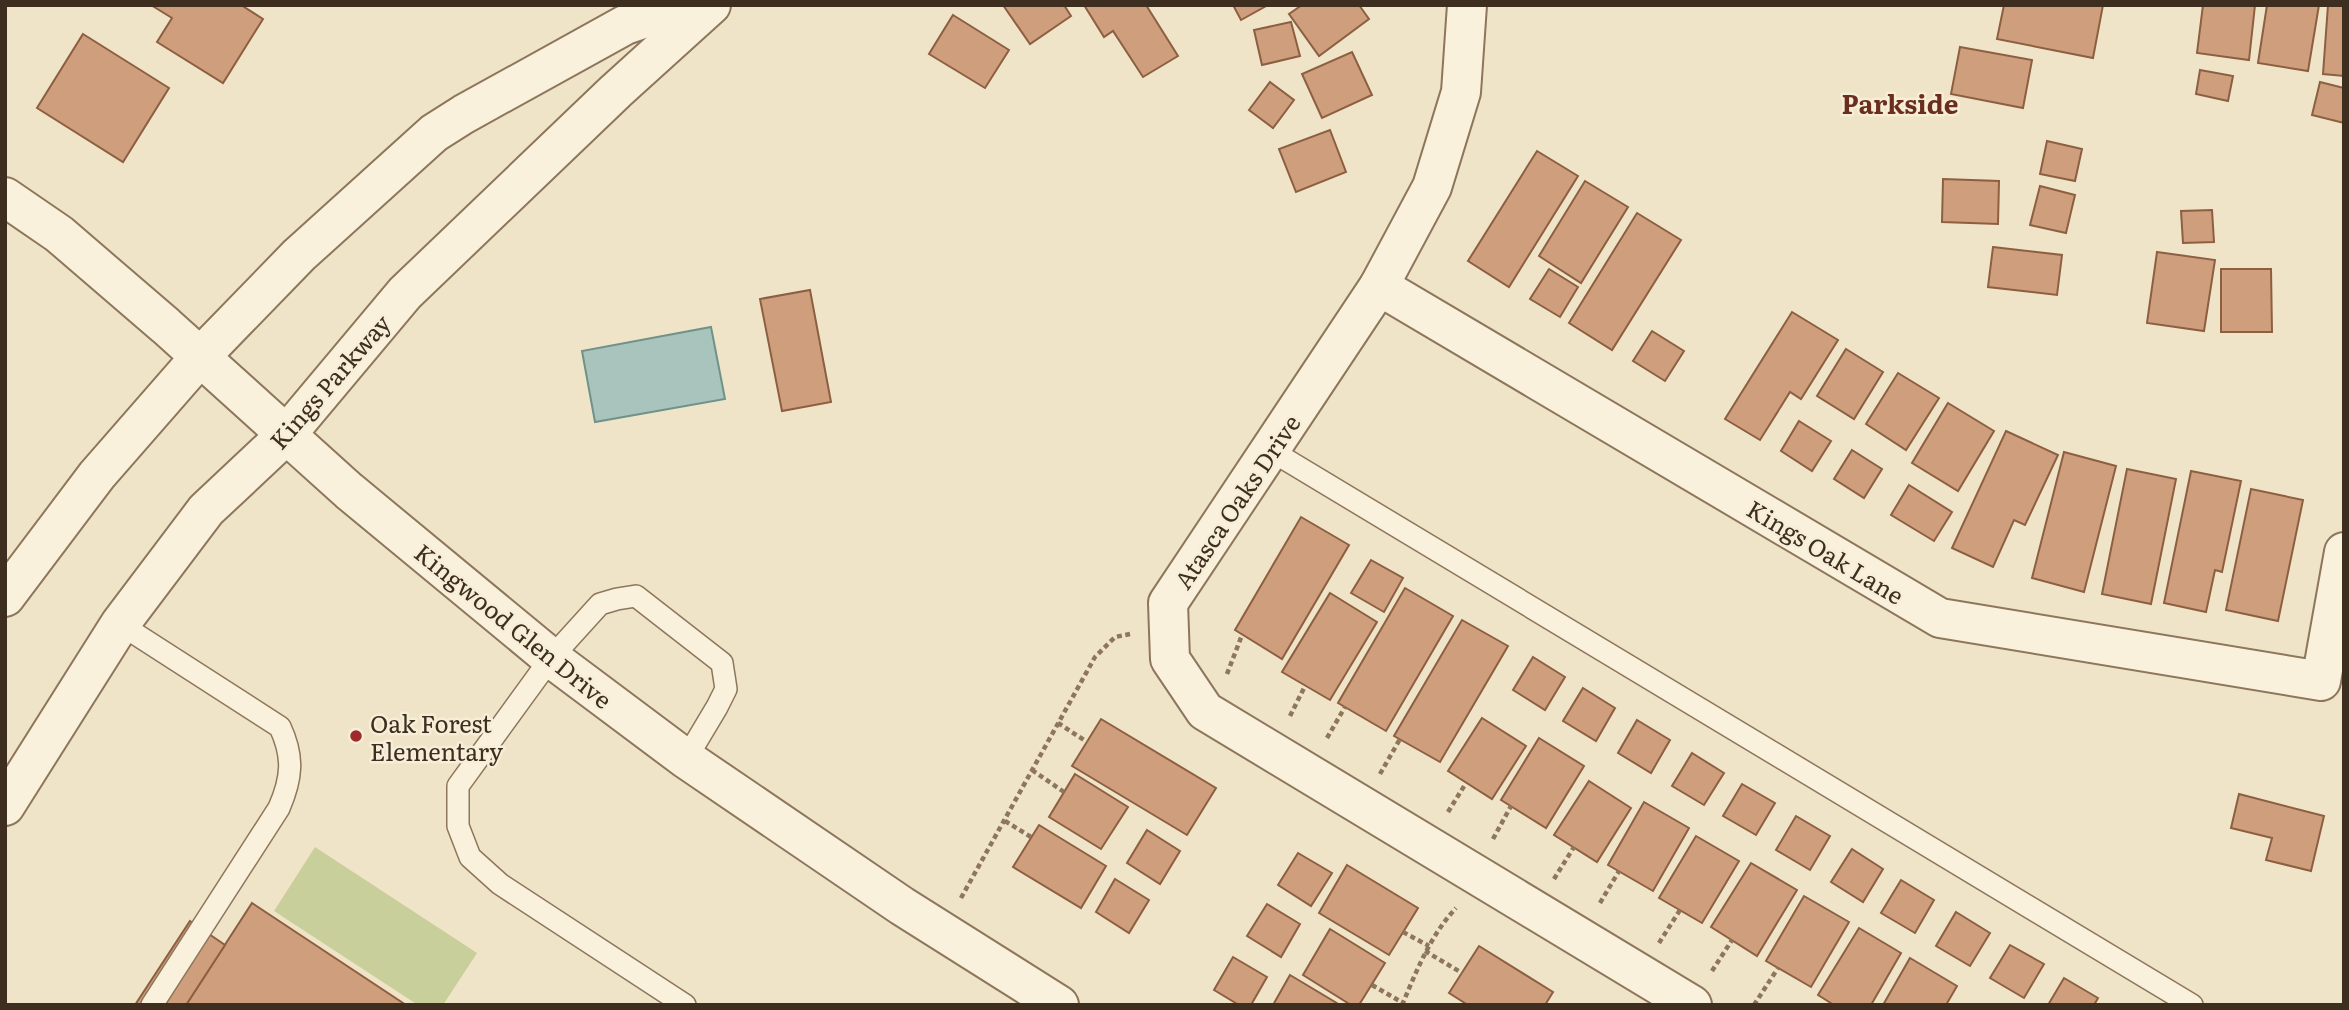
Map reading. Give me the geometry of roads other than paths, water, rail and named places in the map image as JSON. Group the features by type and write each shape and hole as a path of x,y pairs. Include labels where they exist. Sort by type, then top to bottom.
{"street":[{"path":"5,597 97,475 200,357 299,255 434,133 625,25 684,5"},
{"name":"Kings Parkway","path":"5,806 120,624 206,510 286,435 405,293 616,91 711,5"},
{"name":"Atasca Oaks Drive","path":"1467,5 1461,92 1432,187 1379,286 1168,603 1170,659 1205,711 1692,1005"},
{"name":"Kingwood Glen Drive","path":"5,197 59,234 286,435 551,658 686,759 941,930 1059,1005"},
{"name":"Kings Oak Lane","path":"1379,286 1940,618 2321,681 2344,552"}],"lane":[{"path":"1270,450 2192,1005"},
{"path":"685,1005 500,884 470,857 458,826 458,786 551,658 600,604 636,596 722,663 726,689 686,759"},
{"path":"120,624 280,727 287,743 290,764 289,786 279,808 152,1005"}],"water":[{"path":"711,327 725,399 595,422 582,351"}],"place":[{"name":"Oak Forest Elementary","path":"356,736"}],"district":[{"name":"Parkside","path":"1900,102"}]}
